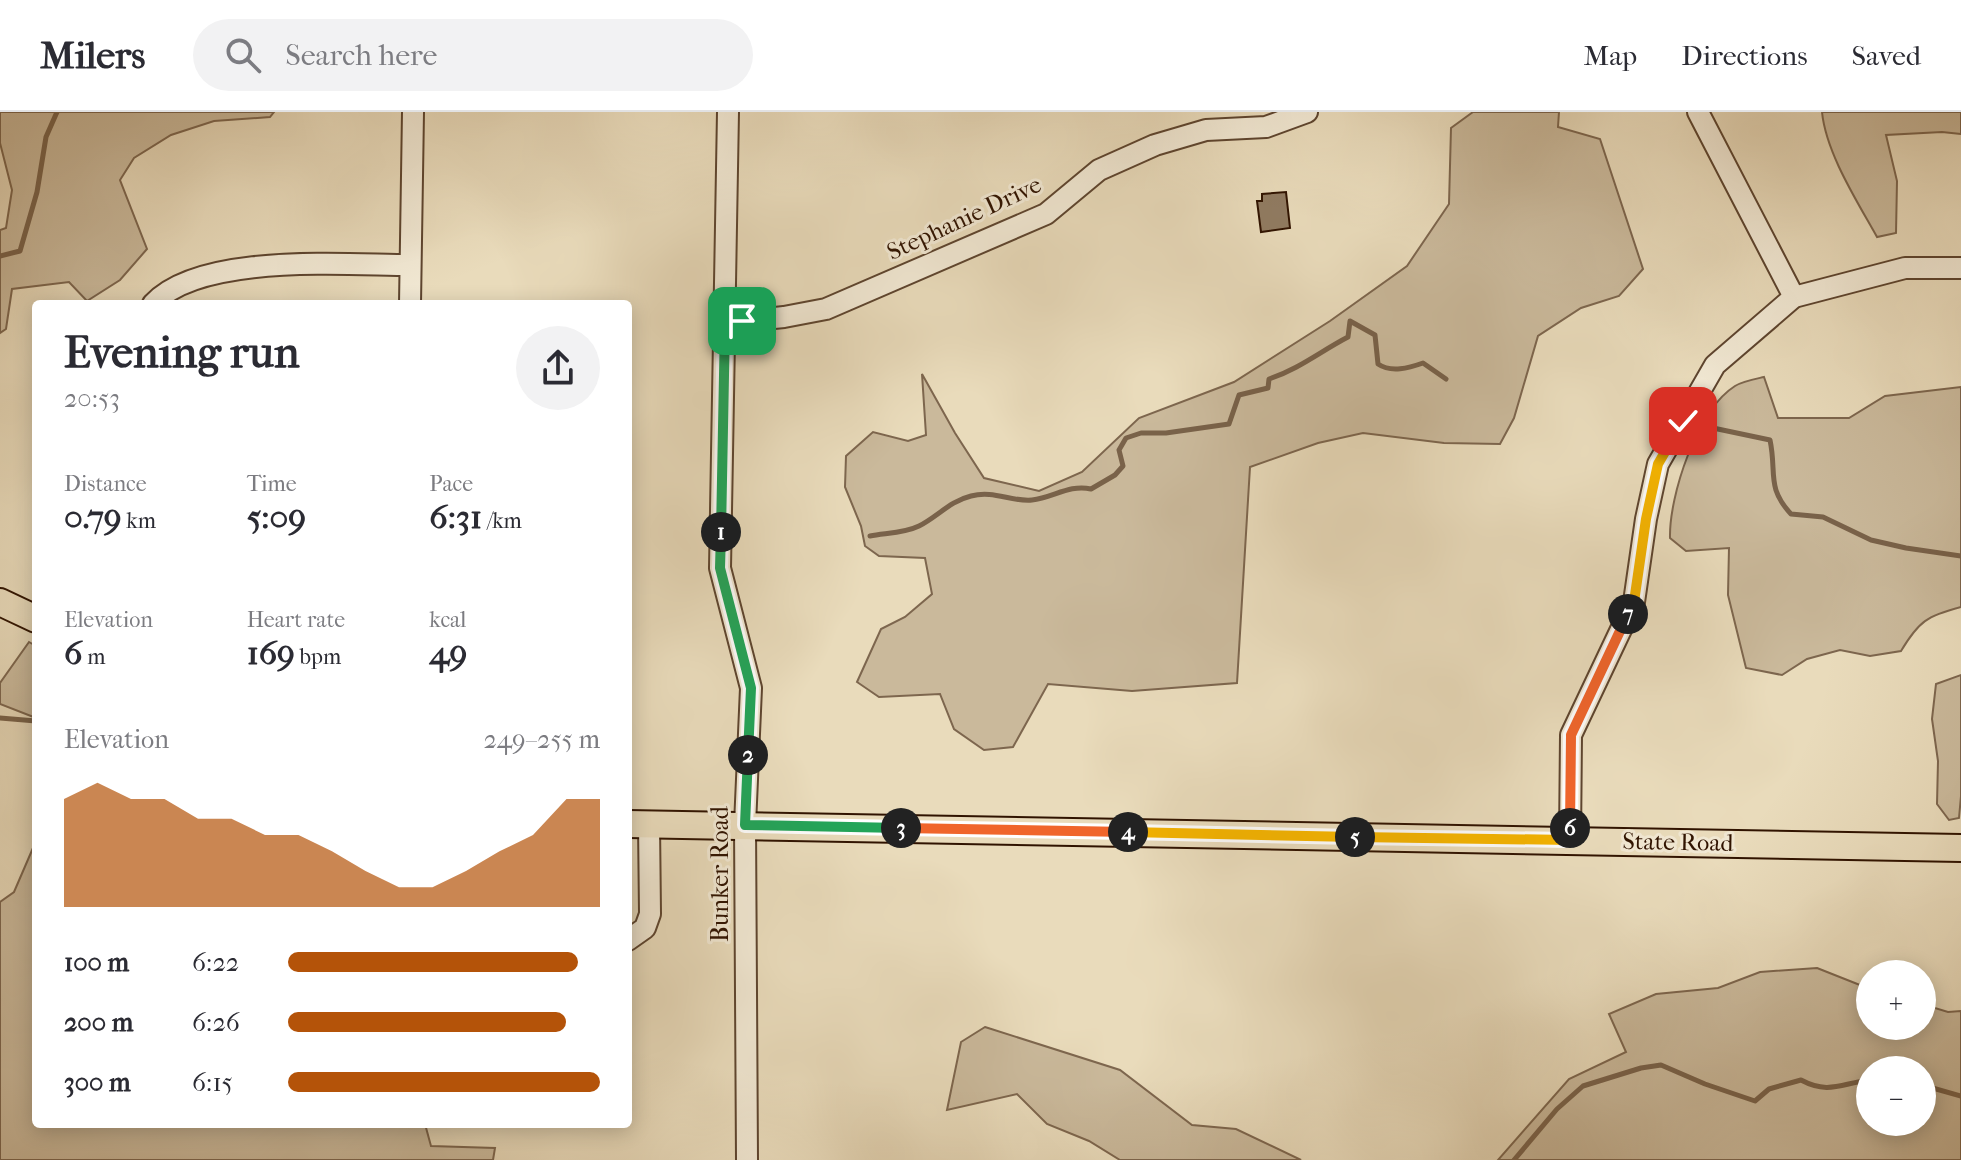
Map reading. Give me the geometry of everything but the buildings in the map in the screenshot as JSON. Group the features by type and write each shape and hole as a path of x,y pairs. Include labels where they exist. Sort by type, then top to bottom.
{"main road":[{"path":"0,602 32,617"},
{"name":"State Road","path":"638,824 1961,848"}],"street":[{"path":"410,300 413,112"},
{"name":"Bunker Road","path":"728,112 720,568 751,688 745,825 747,1160"},
{"name":"Stephanie Drive","path":"725,323 826,309 1046,214 1099,170 1155,145 1206,130 1266,127 1307,112"},
{"path":"1698,112 1794,297"},
{"path":"157,300 184,282 268,264 410,272"},
{"path":"1570,840 1571,735 1634,602 1658,464 1715,365 1794,297 1905,268 1961,268"},
{"path":"179,300 251,278 410,272"},
{"path":"632,937 645,928 650,914 638,824"}],"shaded area":[{"path":"0,112 274,112 270,117 214,121 171,135 134,158 120,180 147,249 120,280 89,300 69,282 12,289 6,329 0,333 0,230 6,228 12,190 0,143"},
{"path":"1473,112 1559,112 1558,127 1600,139 1643,269 1619,296 1581,308 1538,336 1514,418 1500,444 1444,443 1363,433 1318,443 1250,467 1237,683 1132,691 1048,684 1013,747 984,750 954,729 940,694 879,697 857,682 881,629 905,617 932,594 925,558 879,556 865,546 861,526 845,487 846,456 873,432 908,441 926,435 922,374 984,478 1039,491 1082,472 1139,418 1234,382 1330,321 1407,266 1449,204 1451,128"},
{"path":"1822,112 1961,112 1961,134 1886,135 1897,181 1896,233 1877,237 1836,160"},
{"path":"1764,377 1778,418 1849,418 1885,396 1961,387 1961,607 1925,621 1901,651 1870,656 1840,650 1807,659 1782,675 1746,668 1728,595 1729,548 1686,551 1670,538 1674,500 1697,434 1721,398 1735,386"},
{"path":"29,642 32,644 32,716 0,704 0,683"},
{"path":"1961,675 1961,796 1959,818 1949,820 1937,804 1938,761 1932,719 1936,684"},
{"path":"32,850 32,1128 426,1128 431,1146 495,1148 493,1160 0,1160 0,902 14,892"},
{"path":"1817,968 1856,983 1856,1040 1936,1040 1936,1008 1961,1011 1961,1160 1498,1160 1569,1079 1626,1052 1609,1014 1656,994 1718,988 1760,972"},
{"path":"985,1027 1120,1070 1192,1125 1236,1129 1301,1160 1120,1160 1089,1141 1047,1124 1017,1094 947,1110 961,1042"}],"waterway":[{"path":"0,256 20,251 37,192 46,137 57,112"},
{"path":"870,536 914,528 971,496 987,494 1032,500 1075,488 1091,489 1115,475 1123,466 1119,450 1126,438 1141,433 1166,433 1229,424 1239,395 1268,388 1269,379 1348,337 1350,321 1375,335 1378,364 1394,369 1423,363 1446,379"},
{"path":"1713,428 1770,440 1775,487 1791,514 1823,517 1871,540 1961,556"},
{"path":"0,718 32,721"},
{"path":"1514,1160 1557,1109 1583,1086 1641,1068 1661,1065 1755,1101 1769,1089 1801,1080 1820,1087 1856,1083"},
{"path":"1936,1089 1961,1096"}],"route":[{"path":"742,321 725,323 720,568 751,688 745,825 1570,840 1571,735 1634,602 1658,464 1683,421"}]}
